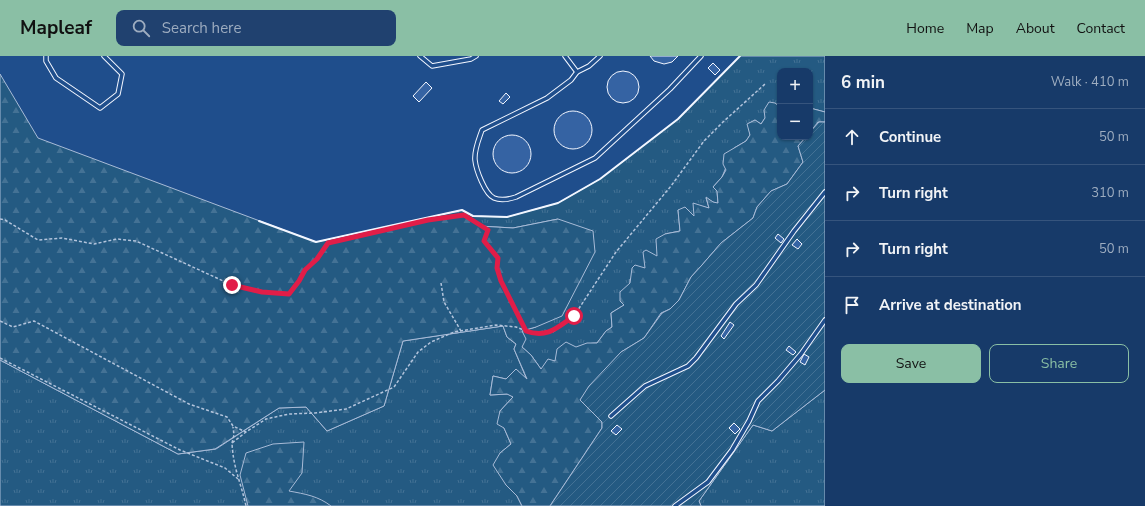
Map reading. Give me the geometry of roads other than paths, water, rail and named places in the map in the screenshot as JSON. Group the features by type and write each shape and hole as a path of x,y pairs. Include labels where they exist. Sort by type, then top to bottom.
{"lane":[{"path":"46,56 46,61 56,78 100,108 118,94 122,74 104,56"},
{"path":"420,56 432,66 471,59 476,56"},
{"path":"565,56 577,72"},
{"path":"600,56 589,66 577,72 571,80 547,98 482,130 478,141 475,159 485,188 494,198 505,200 516,197 595,158 670,89 701,56"},
{"path":"612,416 645,386 688,366 696,358 736,304 756,286 794,231 825,192"},
{"path":"675,506 708,482 732,450 758,401 778,381 801,354 825,320"}]}
